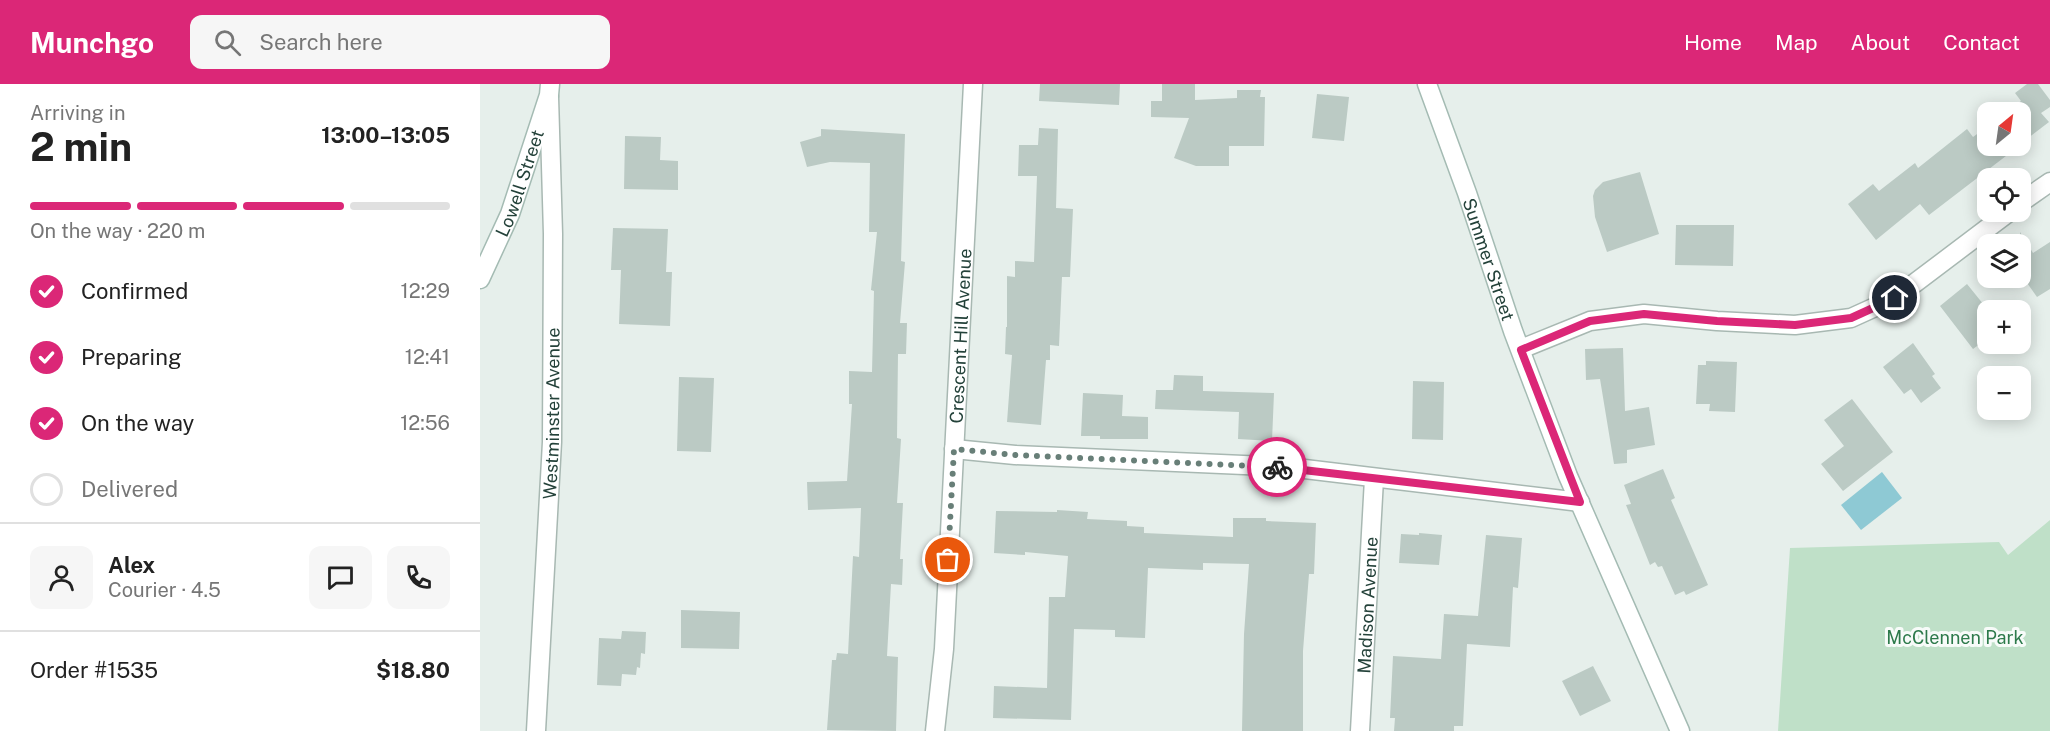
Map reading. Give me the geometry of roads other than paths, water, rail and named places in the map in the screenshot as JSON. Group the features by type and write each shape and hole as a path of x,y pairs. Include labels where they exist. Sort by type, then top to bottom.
{"street":[{"name":"Crescent Hill Avenue","path":"935,731 944,649 973,84"},
{"name":"Summer Street","path":"1427,84 1521,350 1580,502 1680,731"},
{"name":"Lowell Street","path":"480,279 510,213 549,89"},
{"name":"Westminster Avenue","path":"536,731 552,442 553,234 549,89"},
{"path":"2031,195 2050,182"},
{"path":"1521,350 1590,321 1644,314 1795,325 1851,318 1895,298 1996,222"},
{"path":"954,449 1015,455 1288,467 1580,502"},
{"name":"Madison Avenue","path":"1360,731 1374,479"}],"water":[{"path":"1882,472 1902,498 1861,530 1841,505"}],"park label":[{"name":"McClennen Park","path":"1955,637"}]}
